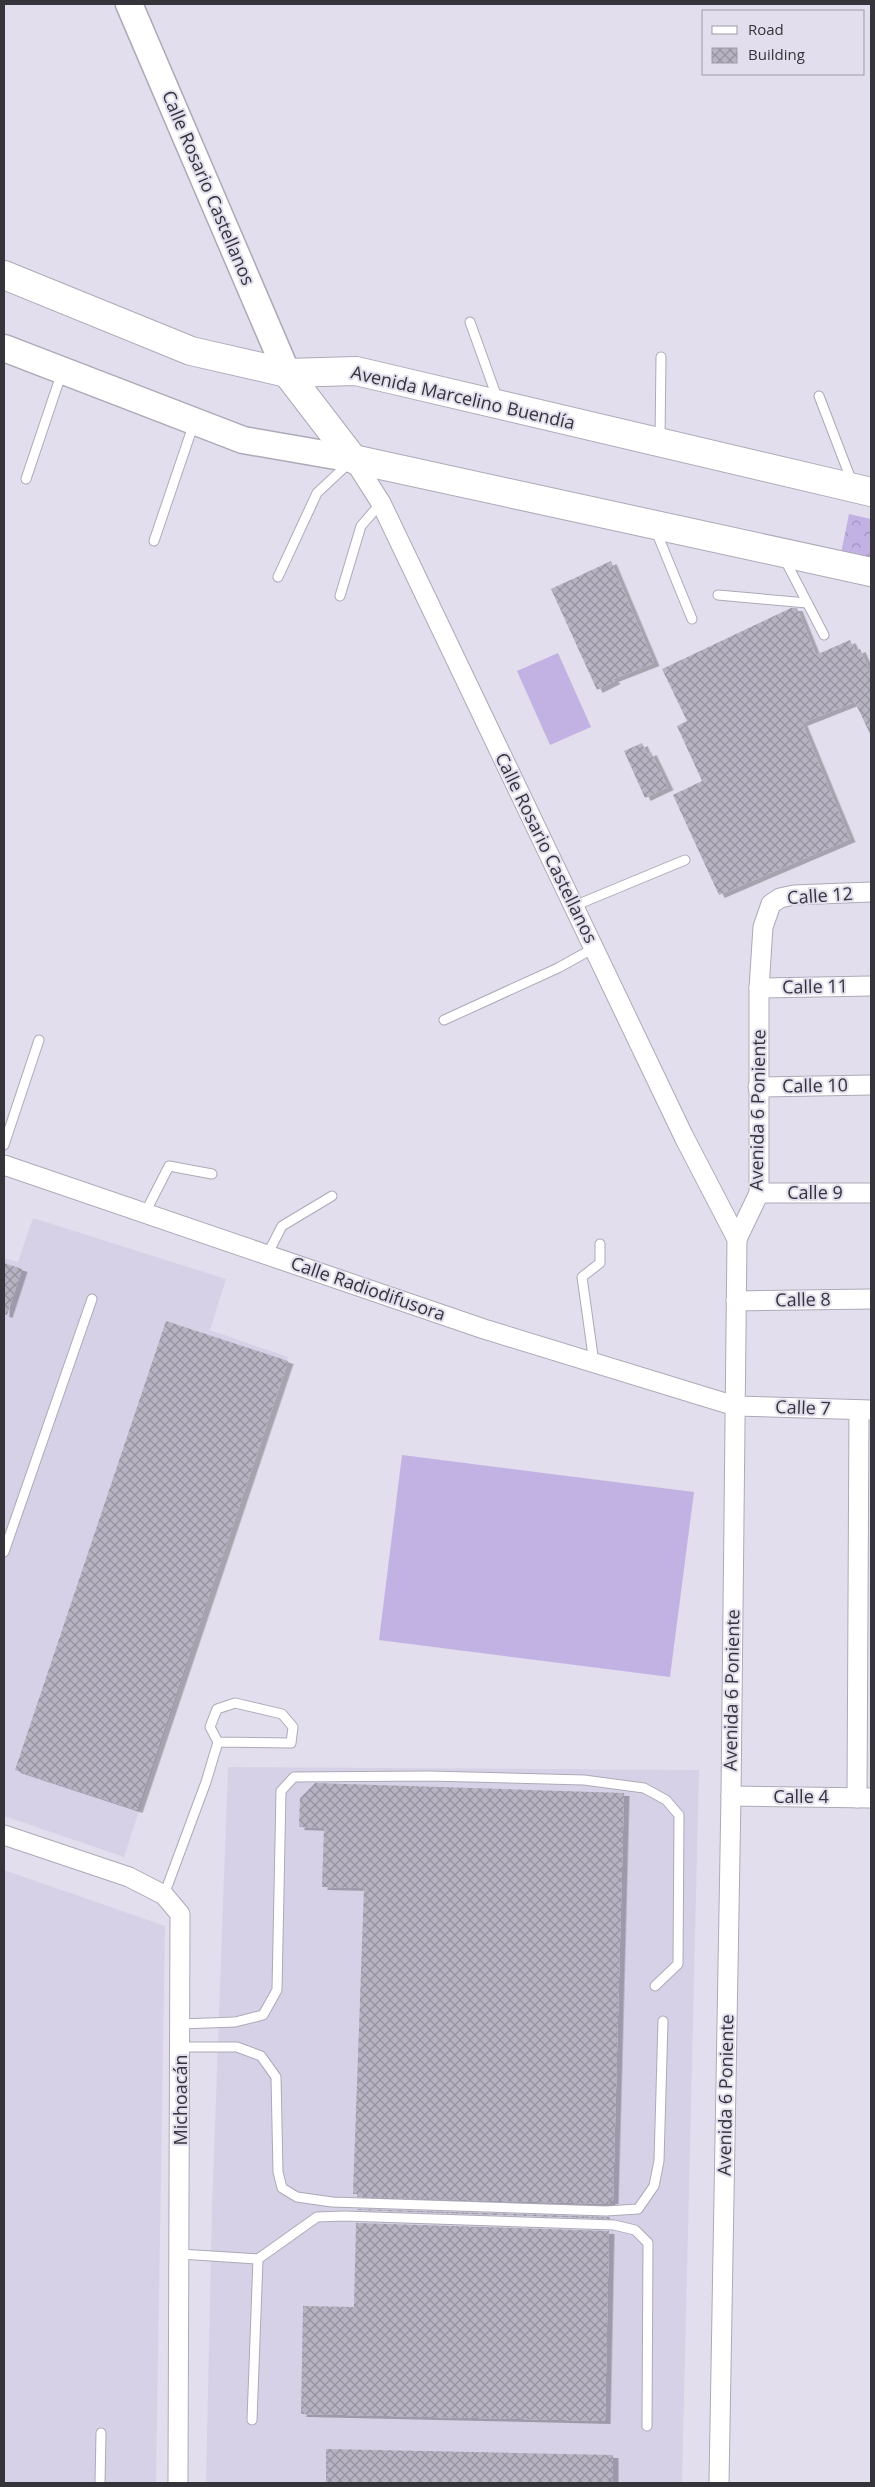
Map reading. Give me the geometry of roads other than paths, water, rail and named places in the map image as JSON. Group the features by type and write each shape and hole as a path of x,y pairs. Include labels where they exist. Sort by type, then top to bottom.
{"main road":[{"name":"Avenida Marcelino Buendía","path":"4,275 191,351 287,373 356,371 660,444 863,490"},
{"path":"287,373 353,459 871,572"}],"street":[{"name":"Calle Rosario Castellanos","path":"129,4 287,373"},
{"path":"4,348 243,440 353,459"},
{"name":"Calle Rosario Castellanos","path":"353,459 381,503 684,1137 737,1239"},
{"name":"Calle 12","path":"771,904 780,898 794,895 871,892"},
{"name":"Avenida 6 Poniente","path":"719,2483 731,1796 737,1239 759,1193 758,1087 760,988 763,927 771,904"},
{"name":"Calle 11","path":"760,988 871,986"},
{"name":"Calle 10","path":"758,1087 871,1085"},
{"name":"Calle Radiodifusora","path":"4,1165 474,1326 735,1406"},
{"name":"Calle 9","path":"759,1193 871,1193"},
{"name":"Calle 8","path":"736,1301 871,1299"},
{"name":"Calle 7","path":"735,1406 865,1410"},
{"path":"864,1798 865,1410"},
{"name":"Calle 4","path":"731,1796 864,1798"},
{"name":"Michoacán","path":"4,1835 129,1877 164,1895 180,1914 178,2483"}],"lane":[{"path":"470,322 500,405"},
{"path":"660,444 661,357"},
{"path":"26,479 62,371"},
{"path":"818,396 863,490"},
{"path":"154,541 195,422"},
{"path":"278,577 317,493 353,459"},
{"path":"340,596 361,526 381,503"},
{"path":"654,524 692,619"},
{"path":"782,552 806,603 824,635"},
{"path":"718,595 806,603"},
{"path":"574,906 685,860"},
{"path":"444,1020 558,968 594,948"},
{"path":"4,1145 39,1040"},
{"path":"145,1213 169,1166 212,1174"},
{"path":"267,1255 282,1226 332,1196"},
{"path":"594,1363 582,1277 600,1262 600,1244"},
{"path":"4,1552 92,1299"},
{"path":"164,1895 206,1782 218,1742 210,1727 217,1709 235,1703 282,1714 292,1727 291,1743 218,1742"},
{"path":"181,2024 235,2022 263,2015 278,1990 281,1791 294,1777 401,1776 584,1780 644,1788 666,1800 679,1815 678,1964 655,1986"},
{"path":"181,2047 237,2046 261,2056 276,2077 278,2172 282,2188 297,2197 332,2202 606,2211 638,2210 654,2186 659,2161 664,2021"},
{"path":"180,2254 258,2260 317,2217 344,2216 604,2224 635,2230 648,2243 647,2426"},
{"path":"252,2420 258,2260"},
{"path":"100,2433 100,2483"}]}
